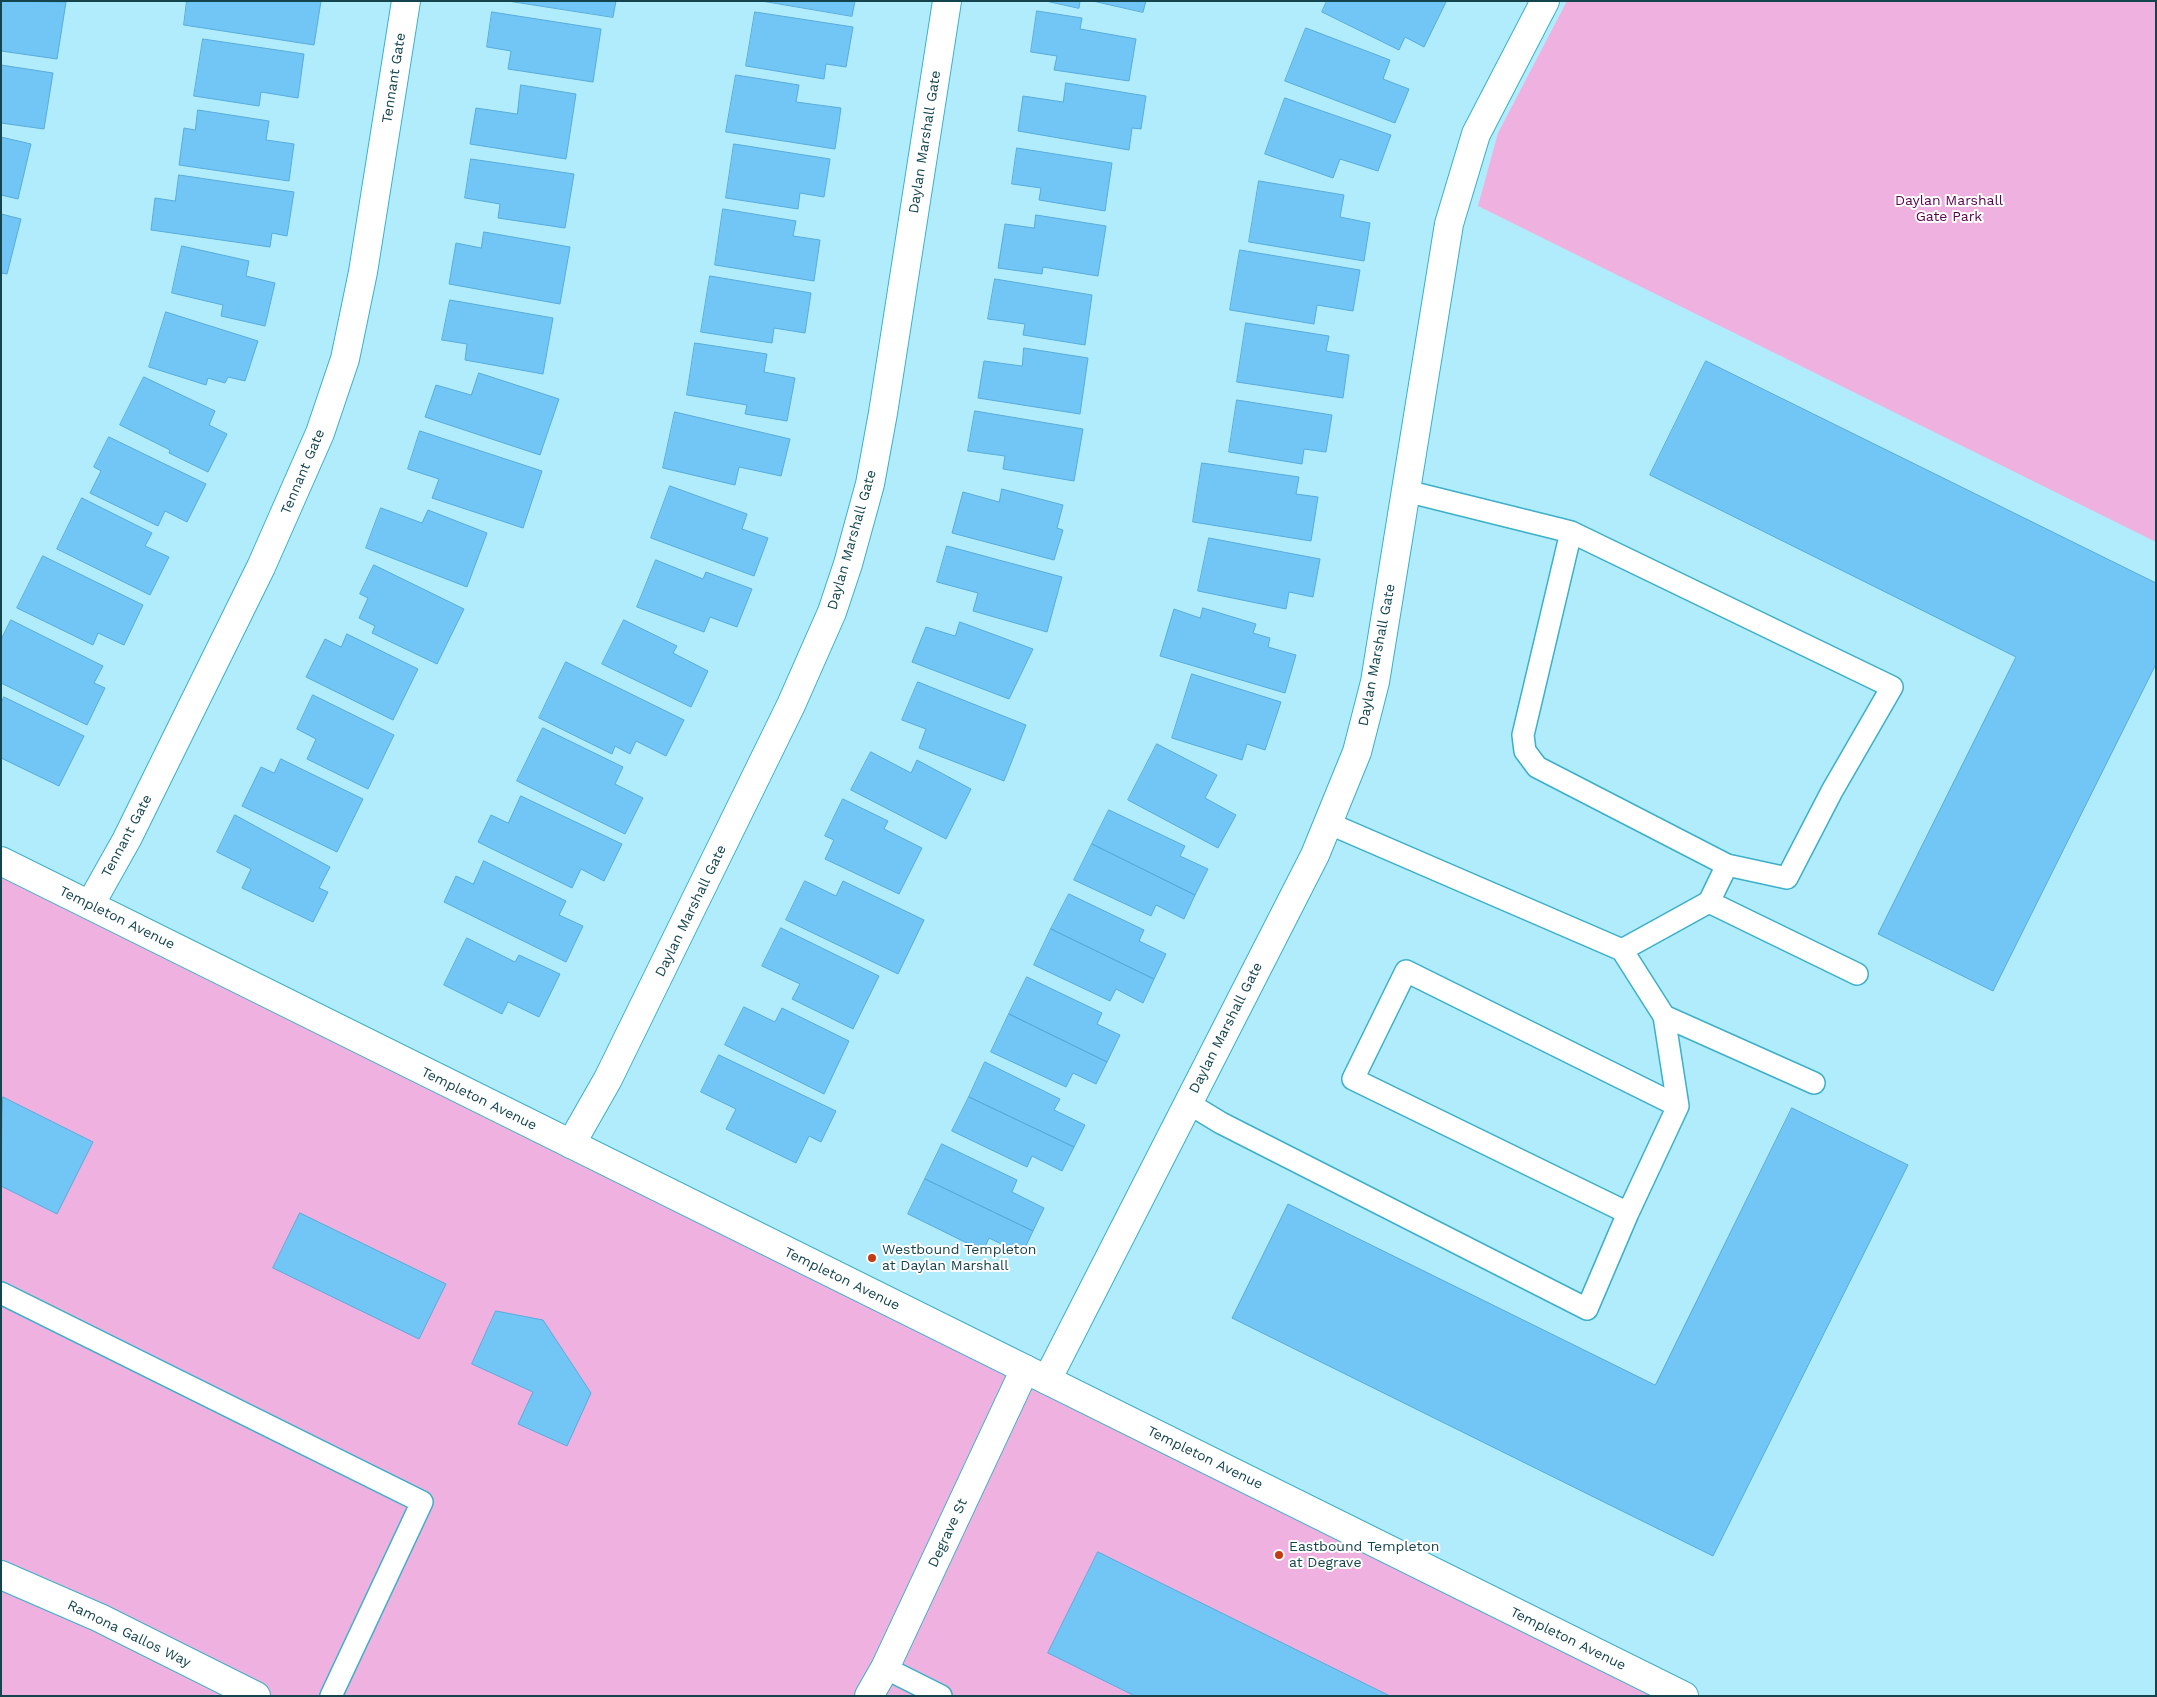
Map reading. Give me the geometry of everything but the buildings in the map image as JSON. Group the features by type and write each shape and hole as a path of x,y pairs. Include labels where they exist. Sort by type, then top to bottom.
{"street":[{"name":"Tennant Gate","path":"90,905 127,839 261,567 320,433 345,359 363,272 406,1"},
{"name":"Daylan Marshall Gate","path":"571,1144 608,1079 792,705 832,612 848,564 870,484 883,413 947,1"},
{"name":"Daylan Marshall Gate","path":"1036,1374 1188,1103 1315,855 1357,752 1374,682 1449,224 1476,134 1545,1"},
{"name":"Templeton Avenue","path":"1,861 1684,1696"},
{"name":"Degrave St","path":"869,1696 1036,1374"},
{"name":"Ramona Gallos Way","path":"1,1575 100,1618 256,1696"}],"lane":[{"path":"1406,491 1571,532 1892,687 1832,791 1787,878 1727,865 1538,766 1525,751 1523,735 1571,532"},
{"path":"1188,1103 1221,1123 1587,1309 1628,1213 1678,1106 1664,1016 1622,950 1328,823"},
{"path":"1622,950 1709,902 1727,865"},
{"path":"1709,902 1857,974"},
{"path":"1628,1213 1353,1079 1406,971 1678,1106"},
{"path":"1664,1016 1814,1083"},
{"path":"1,1293 422,1502 331,1696"},
{"path":"885,1668 942,1696"}],"green space":[{"name":"Daylan Marshall Gate Park","path":"1567,1 2156,1 2156,542 1478,206 1498,133"},
{"path":"1,860 1683,1696 1,1696"}],"place":[{"name":"Westbound Templeton at Daylan Marshall","path":"872,1258"},
{"name":"Eastbound Templeton at Degrave","path":"1279,1555"}]}
